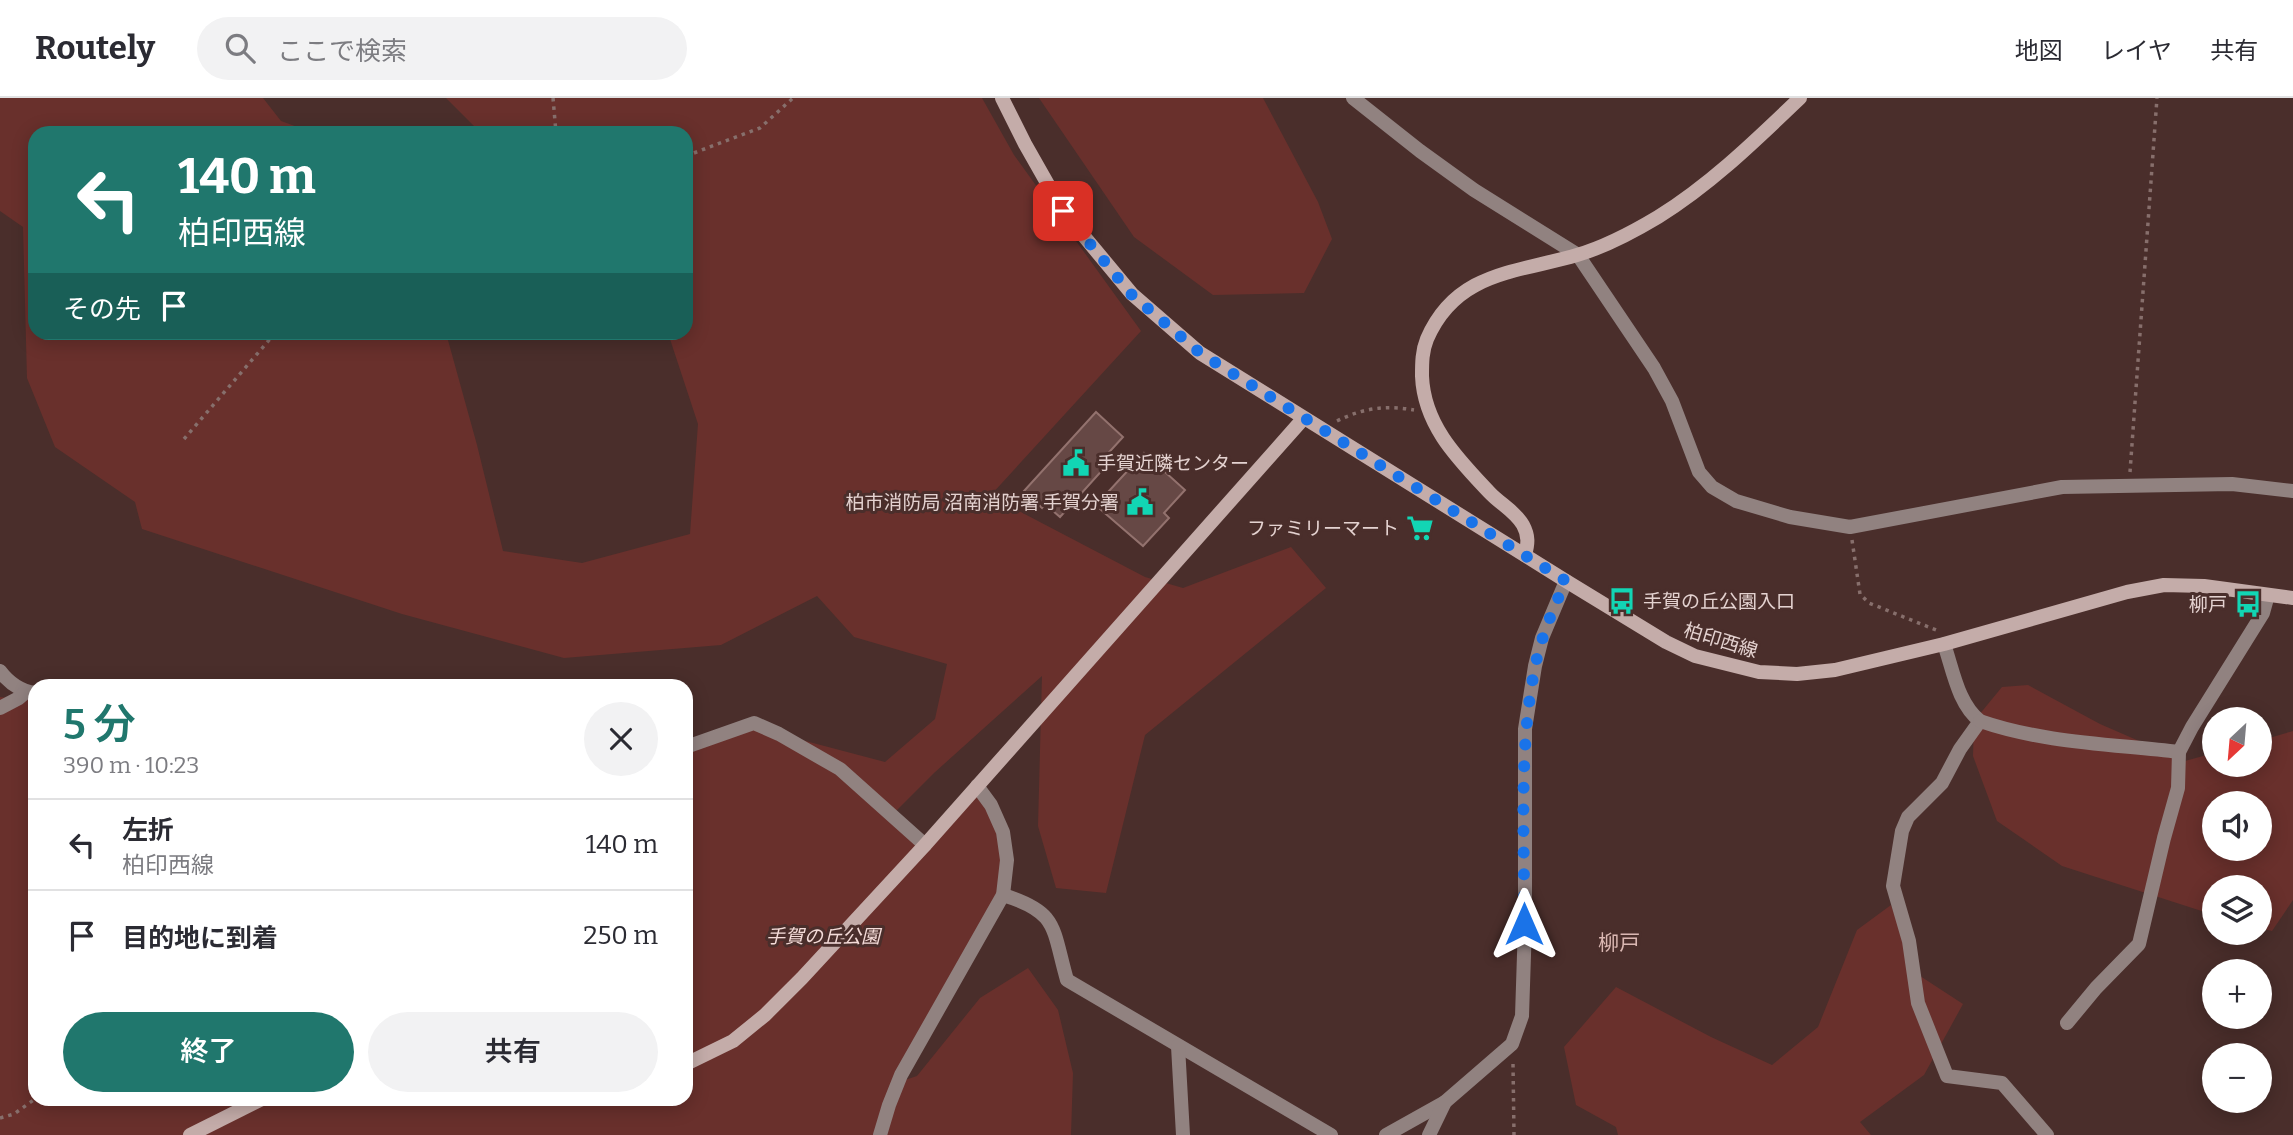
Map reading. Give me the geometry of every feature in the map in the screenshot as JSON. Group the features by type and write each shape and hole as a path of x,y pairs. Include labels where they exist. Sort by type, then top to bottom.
{"street":[{"name":"柏印西線","path":"1002,98 1063,211 1132,295 1200,353 1566,581 1695,656 1759,672 1797,674 1835,670 1944,644 2127,592 2164,585 2204,586 2293,598"},
{"path":"1353,98 1474,190 1578,255 1654,368 1672,401 1699,472 1712,487 1736,501 1790,517 1850,527 2062,487 2232,484 2293,491"},
{"path":"1525,555 1529,539 1524,526 1444,441 1428,412 1422,360 1436,320 1455,298 1479,282 1578,255 1609,243 1657,217 1723,171 1800,98"},
{"path":"693,1061 733,1041 765,1015 820,959 925,845 1303,419"},
{"path":"1386,1135 1445,1102 1512,1044 1522,1016 1525,729 1542,638 1566,581"},
{"path":"2067,1023 2096,988 2139,944 2178,788 2179,752 2263,613 2268,594"},
{"path":"1944,644 1963,698 1972,715 1980,721 2004,730 2179,752"},
{"path":"0,671 7,680 28,691"},
{"path":"0,708 28,693"},
{"path":"1980,721 1960,749 1942,783 1908,817 1902,831 1894,886 1909,941 1918,1003 1947,1076 2002,1083 2047,1135"},
{"path":"693,745 754,723 840,769 925,845"},
{"path":"880,1135 901,1075 1003,895 1007,860 1003,832 991,805 977,786"},
{"path":"1003,895 1027,903 1043,913 1052,923 1067,980 1331,1135"},
{"path":"1178,1046 1183,1135"},
{"path":"1429,1135 1445,1102"},
{"path":"190,1135 248,1106"}],"path":[{"path":"553,98 555,126"},
{"path":"693,153 760,128 793,98"},
{"path":"2129,485 2157,98"},
{"path":"184,439 269,340"},
{"path":"1320,429 1376,407 1392,406 1428,412"},
{"path":"1850,527 1860,594 1869,603 1960,640"},
{"path":"1512,1044 1514,1135"},
{"path":"0,1118 14,1114 28,1104"}],"green space":[{"name":"手賀の丘公園","path":"0,98 263,98 281,121 295,126 28,126 28,340 448,340 503,551 582,563 690,534 698,424 670,340 693,340 693,126 474,126 446,98 982,98 1014,155 1141,331 990,496 1145,577 1183,588 1291,547 1326,588 1145,735 1106,893 1056,888 1038,826 1042,676 934,773 892,815 925,844 977,786 991,805 1006,875 899,1082 917,1076 980,998 1028,968 1058,1010 1073,1073 1071,1135 0,1135 0,697 19,699 28,696 28,1106 693,1106 693,745 754,723 779,734 885,762 935,719 947,664 854,637 817,596 721,645 564,658 402,614 142,529 135,502 55,447 27,378 23,227 0,211"},
{"path":"1039,98 1263,98 1318,202 1332,239 1304,293 1213,295 1134,237"},
{"path":"2028,685 2100,724 2185,761 2202,756 2202,777 2272,777 2272,737 2293,731 2293,900 2272,931 2272,875 2202,875 2202,911 2062,866 1997,821 1973,756 1974,721 2002,687"},
{"path":"1891,905 1917,974 1963,1004 1924,1075 1860,1122 1871,1135 1618,1135 1616,1127 1576,1105 1564,1047 1616,987 1711,1037 1772,1065 1818,1027 1857,930"}],"building":[{"name":"手賀近隣センター","path":"1096,412 1123,437 1101,461 1106,466 1060,517 1045,504 1042,508 1024,491"},
{"name":"柏市消防局 沼南消防署 手賀分署","path":"1144,453 1185,490 1164,513 1169,518 1143,546 1100,509 1113,495 1109,491"}],"place":[{"name":"手賀近隣センター","path":"1076,463"},
{"name":"柏市消防局 沼南消防署 手賀分署","path":"1140,502"},
{"name":"ファミリーマート","path":"1420,528"},
{"name":"手賀の丘公園入口","path":"1622,601"},
{"name":"柳戸","path":"2248,604"}],"district":[{"name":"柳戸","path":"1619,943"}],"route":[{"path":"1063,211 1132,295 1200,353 1566,581 1542,638 1525,729 1524,924"}]}
